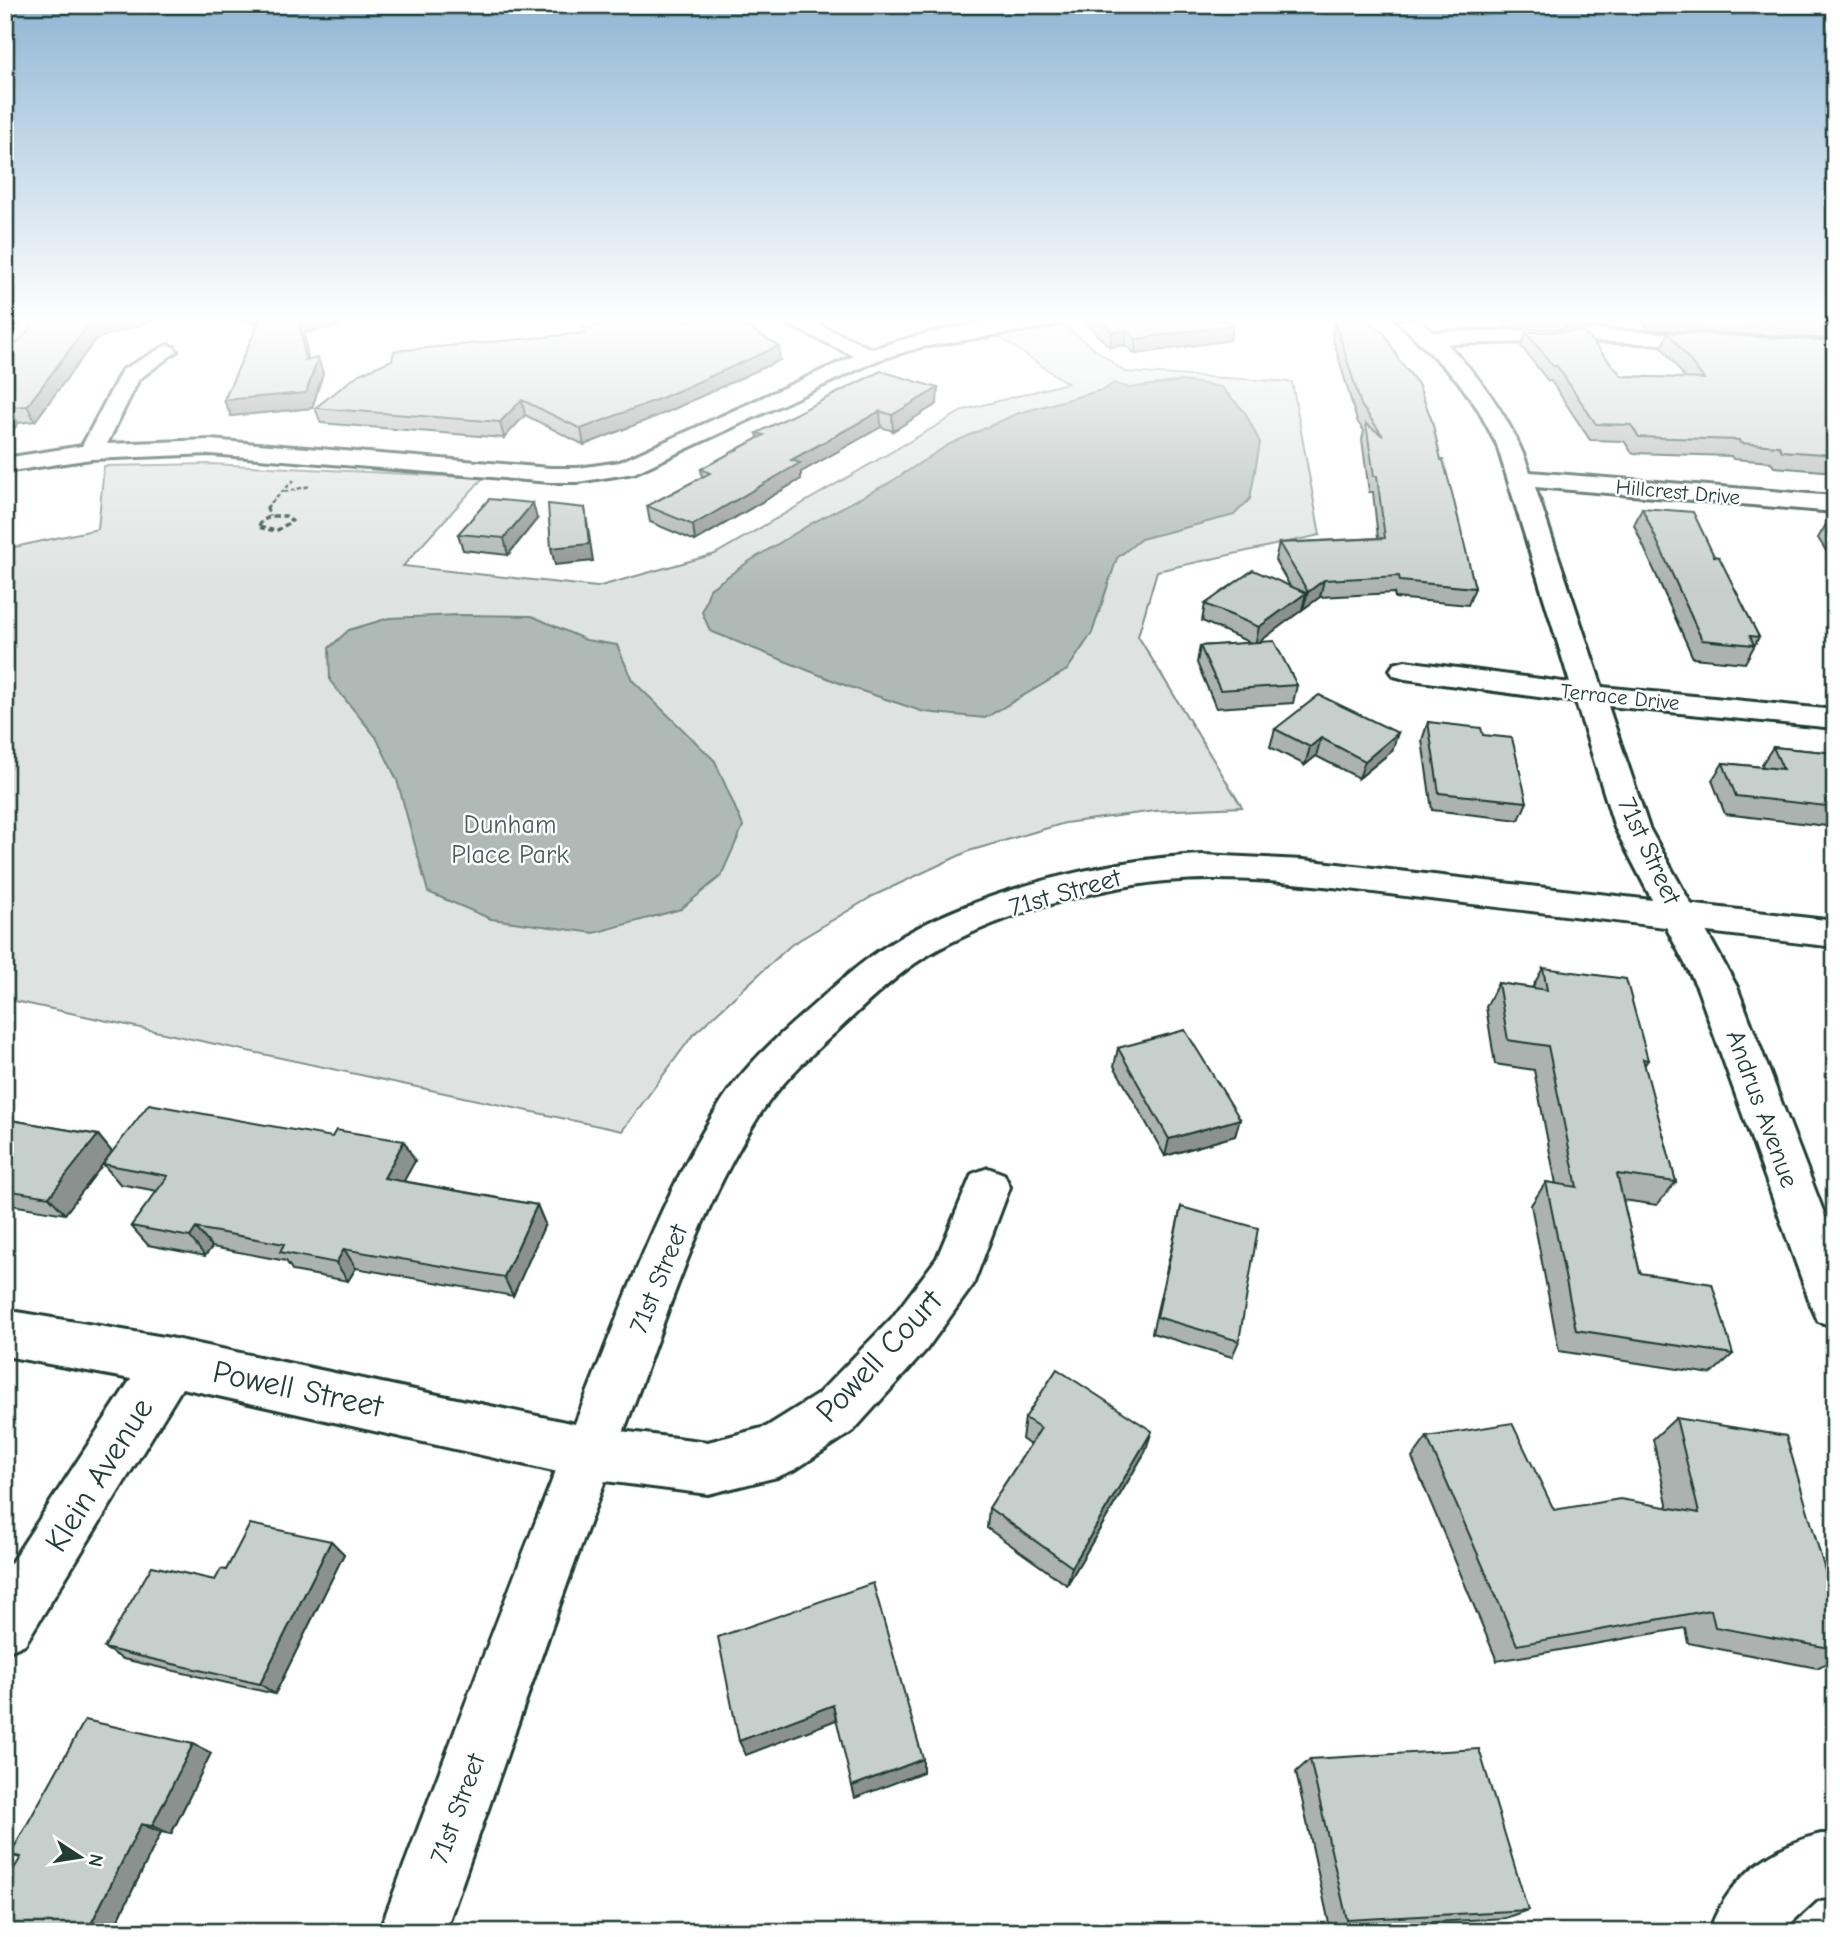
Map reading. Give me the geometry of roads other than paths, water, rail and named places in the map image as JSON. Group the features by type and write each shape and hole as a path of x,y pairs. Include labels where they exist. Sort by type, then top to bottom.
{"street":[{"path":"91,452 112,410"},
{"path":"5,465 91,452 178,447 233,448 550,475 601,473 626,468 754,410"},
{"name":"71st Street","path":"1492,410 1509,445 1521,479 1632,828 1679,916"},
{"name":"Hillcrest Drive","path":"1521,479 1835,505"},
{"name":"Terrace Drive","path":"1405,670 1590,695 1835,719"},
{"name":"71st Street","path":"412,1932 589,1453 687,1209 740,1109 800,1040 868,979 928,939 1078,885 1143,872 1185,868 1241,867 1303,872 1679,916"},
{"path":"1679,916 1835,934"},
{"name":"Andrus Avenue","path":"1679,916 1717,987 1835,1305"},
{"name":"Powell Court","path":"589,1453 708,1468 777,1451 835,1413 909,1334 956,1270 988,1187"},
{"name":"Powell Street","path":"5,1333 170,1362 589,1453"},
{"name":"Klein Avenue","path":"5,1625 170,1362"},
{"path":"1745,1924 1776,1887 1821,1864 1835,1866"}],"park label":[{"name":"Dunham Place Park","path":"510,840"}]}
